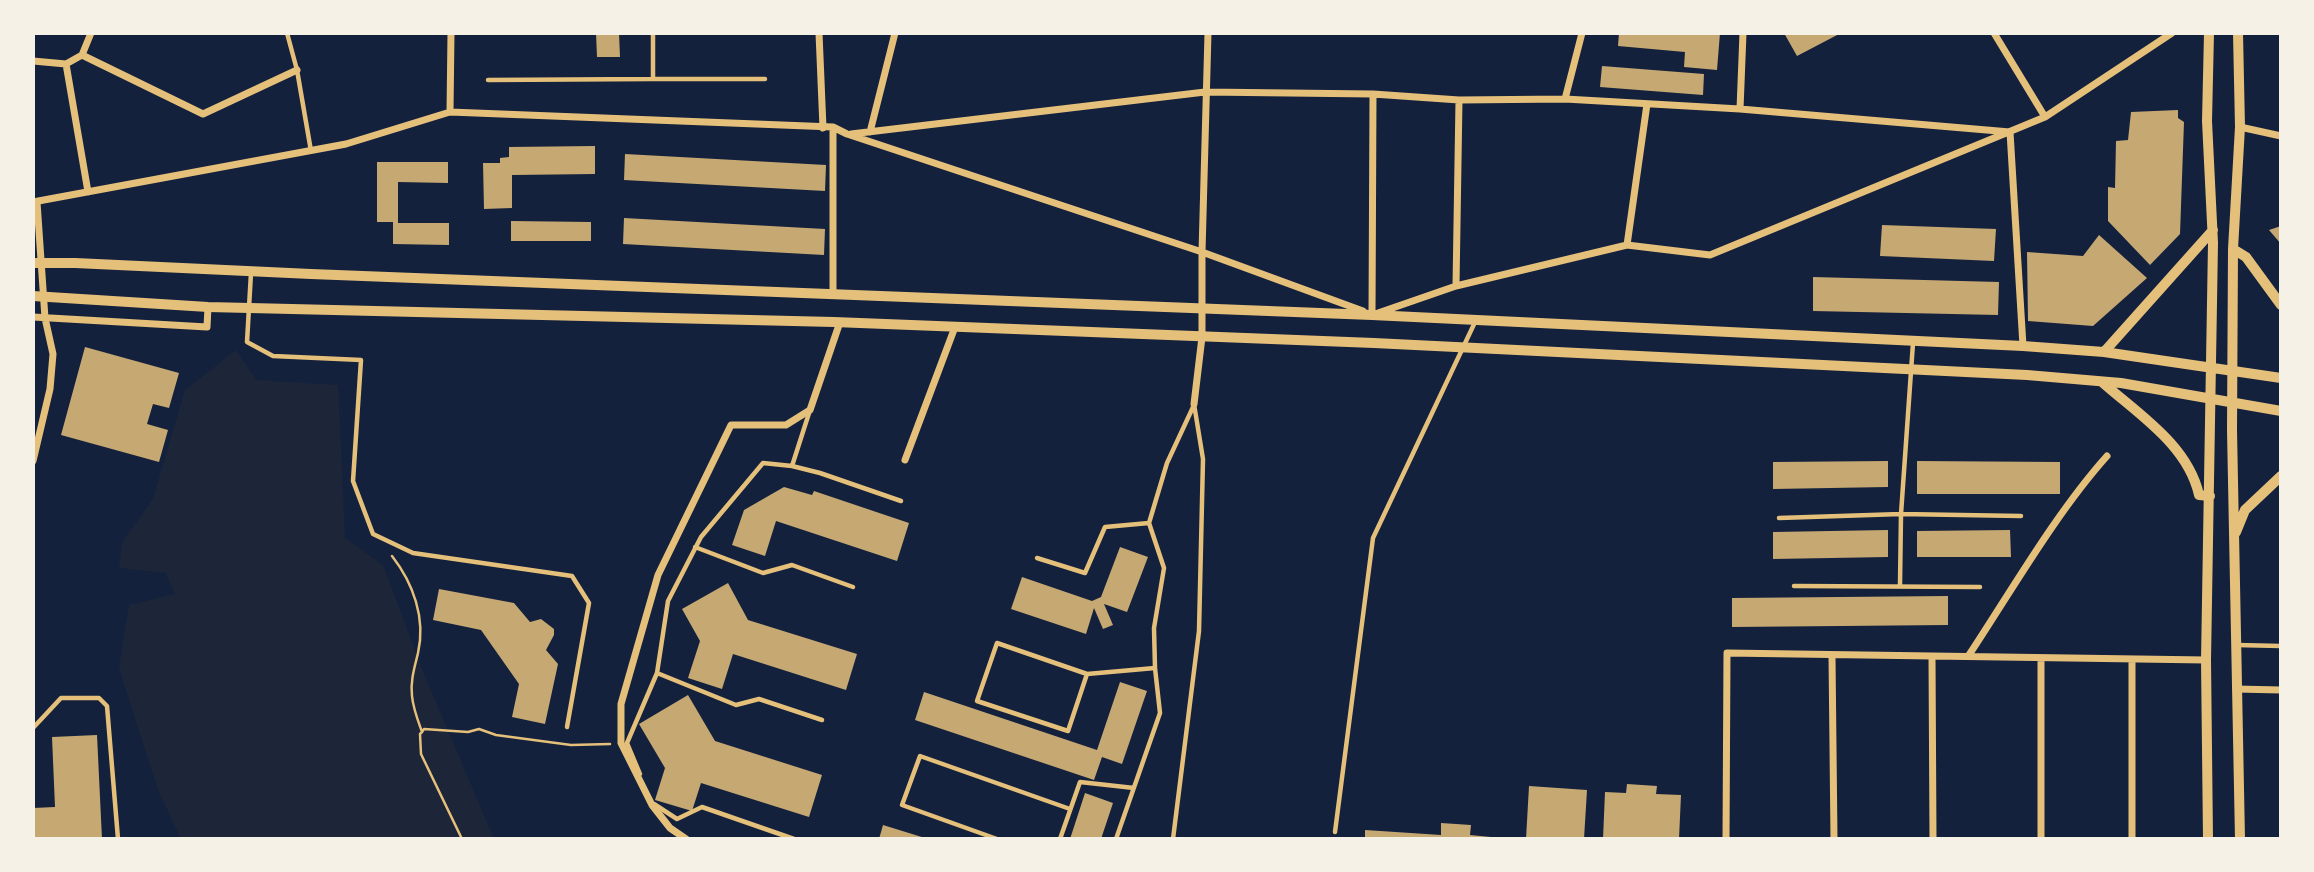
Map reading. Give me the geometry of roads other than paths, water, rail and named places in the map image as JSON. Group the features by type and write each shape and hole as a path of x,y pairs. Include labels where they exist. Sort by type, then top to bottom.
{"street":[{"path":"33,61 66,64 82,55 90,33"},
{"path":"450,113 451,33"},
{"path":"819,33 823,128"},
{"path":"870,132 895,33"},
{"path":"1194,404 1202,337 1208,33"},
{"path":"1565,99 1582,33"},
{"path":"1740,108 1743,33"},
{"path":"1994,33 2045,117"},
{"path":"33,461 50,389 53,354 45,318 35,202 346,144 450,113 833,127 847,134 1202,252 1373,315 1456,286 1627,245 1710,255 2045,117 2172,33"},
{"path":"2208,839 2206,660 2213,230 2207,121 2209,33"},
{"path":"2238,33 2240,127 2233,249 2233,403 2240,839"},
{"path":"82,55 203,114 297,70"},
{"path":"66,64 88,192"},
{"path":"847,134 1205,92 1373,94 1459,100 1565,99 1740,108 2010,132"},
{"path":"1373,94 1373,315"},
{"path":"1456,286 1459,100"},
{"path":"1627,245 1647,104"},
{"path":"833,127 833,294"},
{"path":"2240,127 2281,136"},
{"path":"2010,132 2023,346"},
{"path":"2104,352 2213,230"},
{"path":"2233,249 2246,257 2281,305"},
{"path":"33,263 1373,315 2023,346 2104,352 2281,378"},
{"path":"33,296 208,307 840,322 1463,347 2027,375 2102,382 2281,411"},
{"path":"33,317 208,327 208,307"},
{"path":"686,839 670,828 652,806 621,743 621,704 658,575 731,425 786,425 810,410 840,322"},
{"path":"905,460 955,327"},
{"path":"2102,382 2176,447 2197,485 2199,495 2210,496"},
{"path":"1969,655 2063,514 2107,456"},
{"path":"2234,537 2245,510 2281,476"},
{"path":"1726,837 1727,653 2206,660"},
{"path":"1832,656 1834,837"},
{"path":"1932,657 1933,837"},
{"path":"2041,658 2041,839"},
{"path":"2132,659 2132,839"},
{"path":"2236,689 2281,690"}],"lane":[{"path":"287,33 297,70 311,151"},
{"path":"653,33 653,79"},
{"path":"488,80 765,79"},
{"path":"252,271 247,341 273,356 361,360 353,481 373,534 413,553 572,576 589,603 567,727"},
{"path":"1335,832 1373,538 1476,320"},
{"path":"1900,585 1901,514 1913,342"},
{"path":"1116,839 1160,713 1154,628 1164,568 1149,523 1167,463 1194,404"},
{"path":"1173,839 1199,631 1203,459 1194,404"},
{"path":"792,466 810,410"},
{"path":"794,839 702,807 677,819 653,802 627,743 657,673 668,601 701,537 763,463 820,473 901,501"},
{"path":"1779,518 1901,514 2021,516"},
{"path":"1037,558 1085,573 1105,527 1149,523"},
{"path":"695,547 763,573 792,565 852,587"},
{"path":"1794,586 1980,587"},
{"path":"1087,674 1068,731 977,701 997,643 1087,674 1155,668"},
{"path":"2236,645 2281,646"},
{"path":"657,673 736,705 759,699 822,720"},
{"path":"33,728 61,698 99,698 107,706 118,839"},
{"path":"997,839 902,805 919,756 1070,809"},
{"path":"1060,839 1080,782 1134,788"}]}
